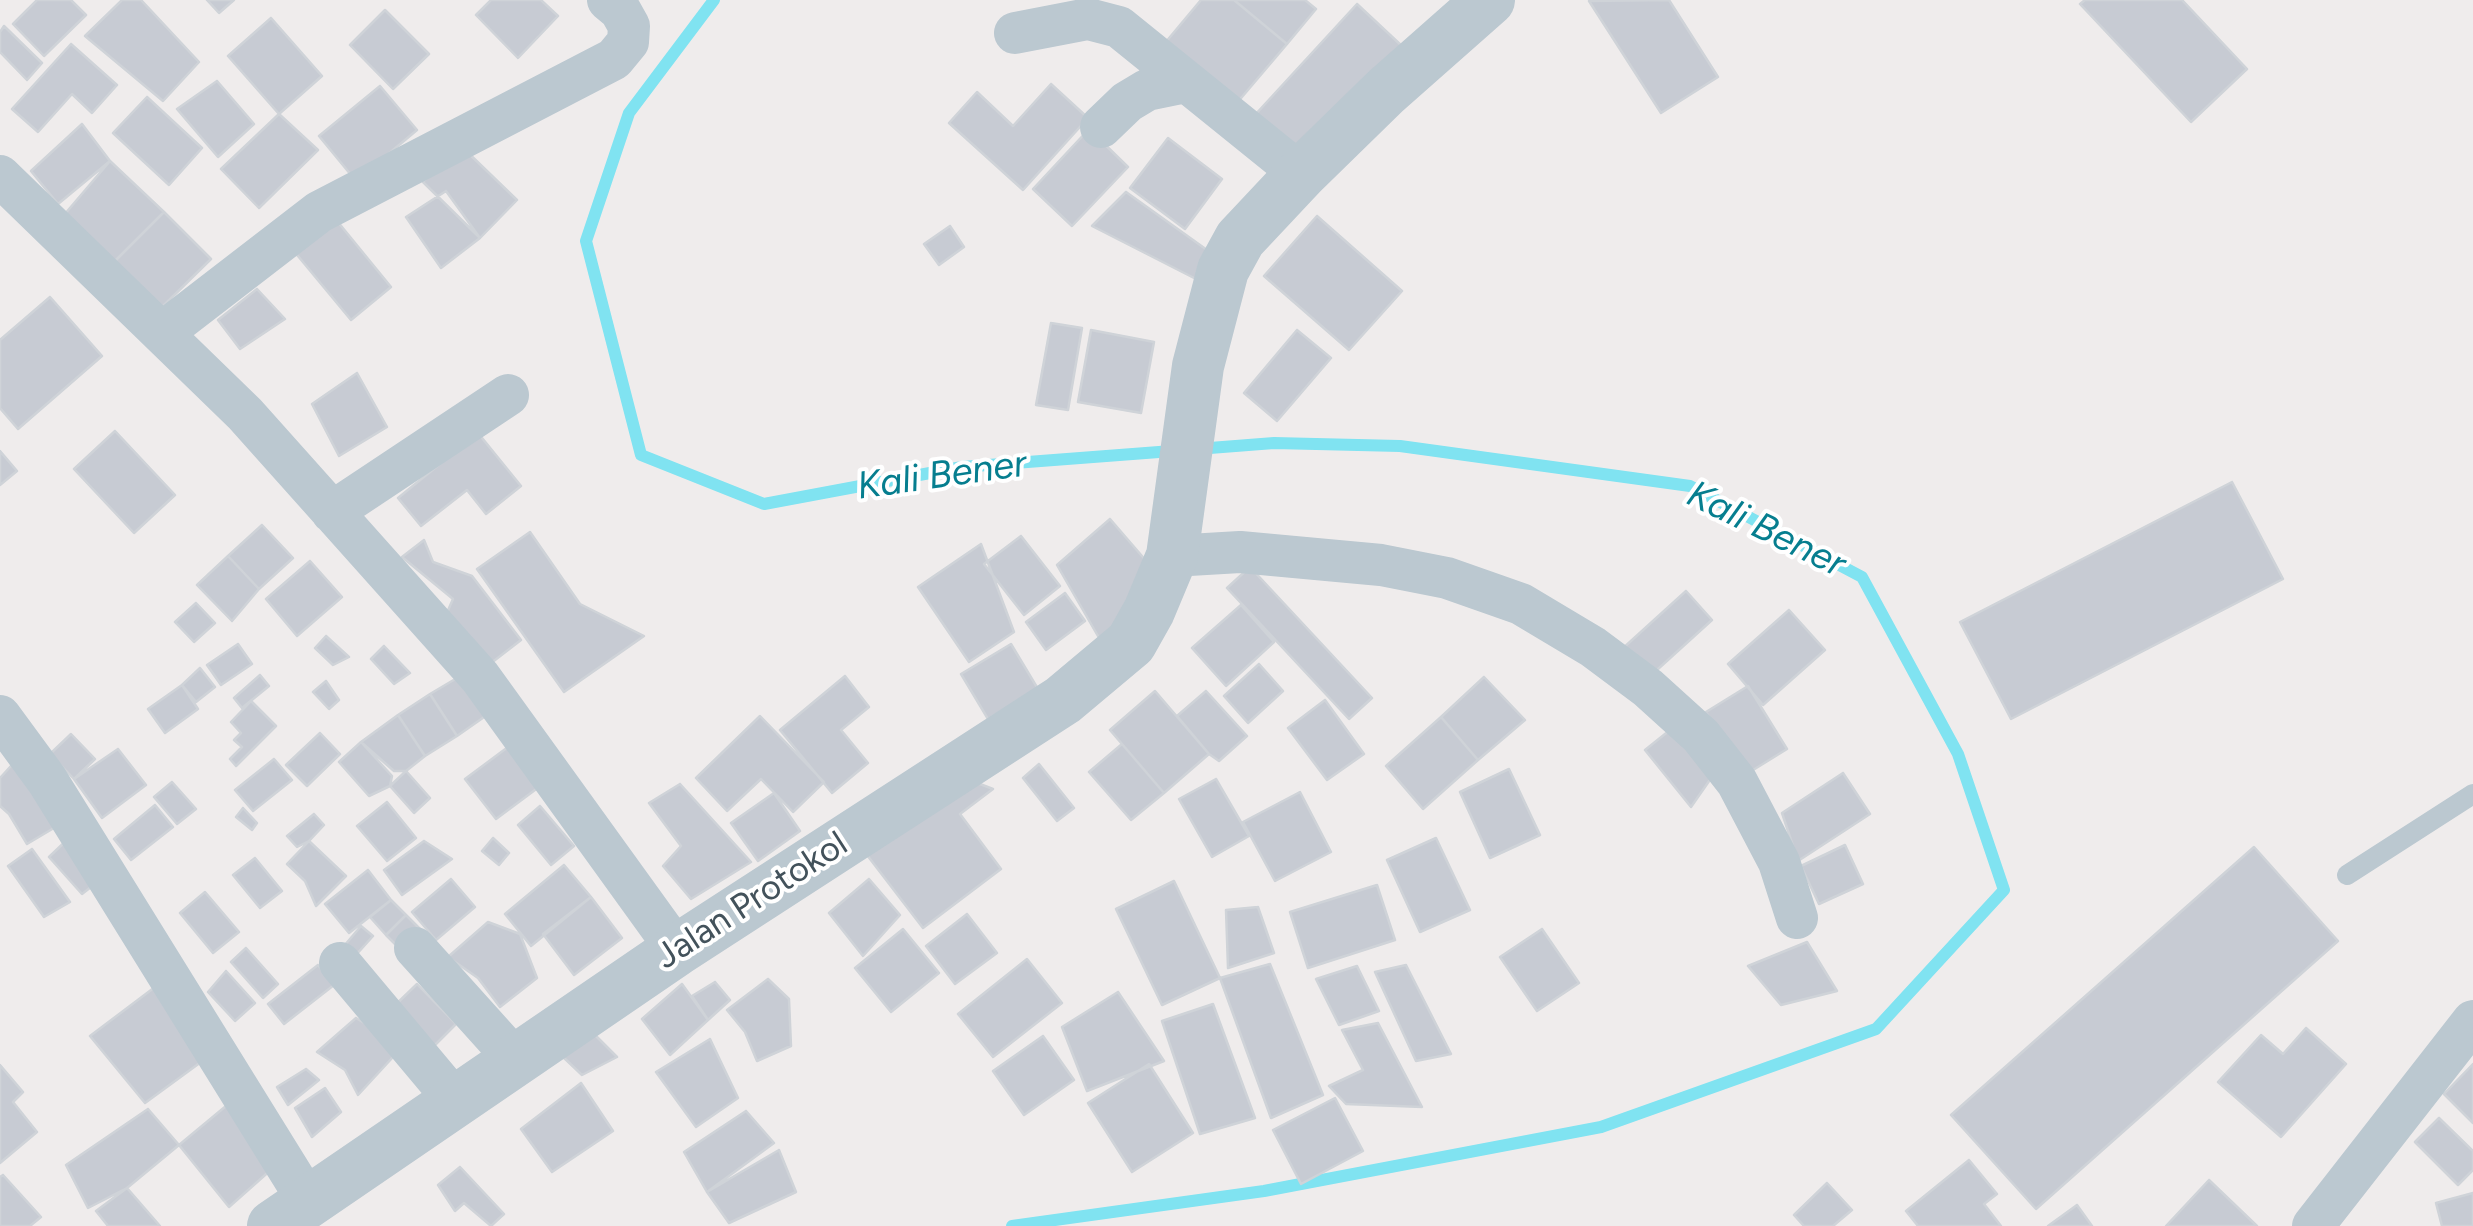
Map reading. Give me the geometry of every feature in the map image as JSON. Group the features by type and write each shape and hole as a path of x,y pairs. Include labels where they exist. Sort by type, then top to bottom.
{"street":[{"path":"162,333 319,212 614,60 628,42 629,26 620,10 608,0"},
{"name":"Jalan Protokol","path":"287,1218 514,1058 1063,700 1132,643 1150,611 1173,544 1198,366 1224,270 1240,239 1386,91 1489,0"},
{"path":"1015,32 1088,19 1119,27 1301,174"},
{"path":"1101,127 1127,102 1148,90 1186,82"},
{"path":"0,176 245,414 480,677 677,950"},
{"path":"332,512 508,395"},
{"path":"1173,544 1381,565 1447,578 1521,604 1593,647 1648,688 1701,736 1737,782 1779,862 1797,918"},
{"path":"0,716 47,780 287,1218"},
{"path":"415,948 514,1058"},
{"path":"340,963 454,1099"},
{"path":"2313,1226 2473,1021"}],"lane":[{"path":"2348,875 2473,794"}],"building":[{"path":"37,0 71,0 86,15 44,56 13,24"},
{"path":"122,0 141,0 199,62 163,101 85,36"},
{"path":"207,0 234,0 219,13"},
{"path":"491,0 541,0 558,16 518,58 476,15"},
{"path":"1201,0 1234,0 1287,44 1236,104 1165,43"},
{"path":"1234,0 1305,0 1316,9 1287,44"},
{"path":"1669,0 1718,77 1661,113 1589,1"},
{"path":"2085,0 2182,0 2247,69 2191,122 2080,4"},
{"path":"1357,4 1403,47 1300,159 1254,116"},
{"path":"385,10 429,54 393,89 350,45"},
{"path":"271,18 322,76 279,114 228,56"},
{"path":"4,26 42,63 27,80 0,52 0,32"},
{"path":"71,44 117,85 92,113 72,94 38,132 12,109"},
{"path":"217,81 254,124 218,157 177,109"},
{"path":"1051,84 1088,118 1023,190 949,123 977,92 1013,126"},
{"path":"380,86 417,130 356,181 319,136"},
{"path":"147,97 202,148 169,185 113,133"},
{"path":"279,114 318,150 259,208 221,169"},
{"path":"82,124 110,161 58,204 31,171"},
{"path":"1089,129 1128,167 1072,226 1033,189"},
{"path":"1168,138 1222,179 1185,229 1130,188"},
{"path":"459,144 517,200 480,238 423,182"},
{"path":"110,161 164,212 115,261 64,215"},
{"path":"446,191 480,238 441,268 406,217"},
{"path":"1126,192 1214,255 1196,279 1092,226"},
{"path":"164,212 211,259 161,308 115,261"},
{"path":"333,216 391,287 351,320 293,250"},
{"path":"1317,216 1402,291 1349,350 1264,276"},
{"path":"950,226 964,247 939,265 924,244"},
{"path":"257,289 285,319 240,349 218,320"},
{"path":"50,297 102,356 18,429 0,408 0,340"},
{"path":"1051,323 1082,328 1068,410 1036,405"},
{"path":"1091,330 1154,342 1141,413 1078,402"},
{"path":"1297,330 1331,358 1277,421 1244,393"},
{"path":"357,373 387,427 339,456 312,404"},
{"path":"115,431 175,495 134,533 74,469"},
{"path":"478,433 521,486 486,514 467,490 421,526 398,498"},
{"path":"0,451 17,471 0,485"},
{"path":"2232,482 2283,579 2011,719 1960,622"},
{"path":"1110,519 1154,570 1102,643 1057,565"},
{"path":"262,525 293,558 259,589 228,556"},
{"path":"530,532 580,604 644,636 564,692 477,569"},
{"path":"1021,536 1060,586 1024,615 984,564"},
{"path":"424,540 433,562 472,576 521,640 486,667 446,615 453,599 402,557"},
{"path":"981,544 1014,632 969,662 918,587"},
{"path":"228,556 259,589 232,621 197,585"},
{"path":"310,561 342,597 297,636 266,599"},
{"path":"1250,567 1372,698 1349,719 1227,588"},
{"path":"1686,591 1712,620 1647,679 1621,650"},
{"path":"1065,593 1085,621 1046,650 1026,622"},
{"path":"196,603 215,623 194,642 175,622"},
{"path":"1241,605 1274,642 1226,686 1192,648"},
{"path":"1789,610 1825,650 1763,705 1728,664"},
{"path":"326,636 349,657 333,665 315,648"},
{"path":"238,644 252,664 221,685 207,665"},
{"path":"1011,644 1038,689 988,719 961,674"},
{"path":"384,646 410,673 394,684 371,659"},
{"path":"1259,664 1283,691 1248,723 1224,696"},
{"path":"200,668 215,687 196,702 182,685"},
{"path":"260,675 269,686 242,708 234,698"},
{"path":"462,675 487,715 457,736 430,694"},
{"path":"845,676 869,707 841,730 868,763 832,793 780,730"},
{"path":"1484,677 1525,720 1478,760 1441,717"},
{"path":"326,681 339,700 329,709 313,692"},
{"path":"182,685 198,709 165,733 148,709"},
{"path":"1748,686 1787,749 1745,775 1706,712"},
{"path":"1155,691 1209,754 1164,793 1110,730"},
{"path":"1206,691 1247,736 1219,761 1177,716"},
{"path":"430,694 457,736 425,756 398,715"},
{"path":"1325,700 1364,754 1327,780 1288,728"},
{"path":"251,701 276,726 236,766 230,759 242,747 234,740 241,733 231,722"},
{"path":"398,715 425,756 406,771 394,771 361,742"},
{"path":"760,716 824,782 793,812 761,779 727,811 696,778"},
{"path":"1441,717 1478,760 1423,809 1386,766"},
{"path":"1675,726 1714,774 1691,807 1645,750"},
{"path":"320,733 340,754 307,786 286,765"},
{"path":"71,734 95,759 74,779 50,754"},
{"path":"361,742 392,776 390,786 369,796 339,762"},
{"path":"1122,744 1164,793 1131,820 1089,772"},
{"path":"508,747 539,787 496,819 465,779"},
{"path":"118,749 146,785 102,818 74,779"},
{"path":"20,756 69,819 27,844 0,806 0,778"},
{"path":"274,759 292,780 253,811 235,790"},
{"path":"1039,764 1074,808 1057,821 1023,778"},
{"path":"1509,769 1540,835 1490,858 1460,792"},
{"path":"406,771 430,798 414,813 390,786"},
{"path":"1843,773 1870,814 1798,861 1782,813"},
{"path":"967,779 993,789 960,814 1001,869 923,928 867,855"},
{"path":"1216,779 1249,836 1212,857 1179,799"},
{"path":"172,782 196,809 177,824 154,797"},
{"path":"680,784 751,862 691,899 663,866 681,846 649,803"},
{"path":"1300,792 1331,852 1275,881 1243,822"},
{"path":"774,793 800,831 758,861 731,823"},
{"path":"387,802 416,838 387,861 357,826"},
{"path":"155,805 173,827 131,860 114,839"},
{"path":"540,806 574,846 551,865 518,825"},
{"path":"243,808 257,823 252,830 236,817"},
{"path":"314,814 324,825 297,847 287,836"},
{"path":"70,837 104,877 82,894 49,857"},
{"path":"493,838 509,853 499,865 482,851"},
{"path":"1436,838 1470,910 1420,932 1387,860"},
{"path":"309,841 346,876 316,906 305,881 287,864"},
{"path":"424,841 452,859 402,895 384,870"},
{"path":"1845,845 1863,884 1819,904 1801,866"},
{"path":"2254,847 2338,941 2036,1209 1951,1115"},
{"path":"32,849 70,902 44,917 8,866"},
{"path":"255,858 282,891 260,908 233,875"},
{"path":"564,865 591,897 531,946 505,914"},
{"path":"368,870 391,900 349,933 325,904"},
{"path":"451,879 475,907 436,940 412,912"},
{"path":"869,879 900,915 863,956 829,913"},
{"path":"1174,881 1220,978 1162,1005 1116,909"},
{"path":"1377,885 1395,940 1308,968 1290,912"},
{"path":"205,892 239,932 213,953 180,913"},
{"path":"591,897 622,938 574,975 543,934"},
{"path":"391,900 406,915 386,935 370,917"},
{"path":"1258,907 1274,953 1228,968 1226,910"},
{"path":"967,914 997,953 955,984 926,946"},
{"path":"406,915 422,931 402,951 386,935"},
{"path":"488,922 520,934 537,978 500,1007 478,978 448,957"},
{"path":"361,926 373,936 355,956 344,946"},
{"path":"903,929 939,973 891,1012 855,968"},
{"path":"1542,929 1579,983 1537,1011 1500,957"},
{"path":"1807,942 1837,991 1781,1005 1748,966"},
{"path":"246,948 278,984 263,998 231,962"},
{"path":"1027,959 1062,1003 993,1057 958,1014"},
{"path":"1270,964 1323,1095 1271,1118 1220,978"},
{"path":"318,965 334,985 284,1024 268,1004"},
{"path":"1406,965 1451,1054 1416,1061 1375,972"},
{"path":"1357,966 1379,1011 1339,1025 1316,979"},
{"path":"226,971 255,1003 235,1021 208,992"},
{"path":"768,979 789,999 791,1046 757,1061 745,1032 727,1010"},
{"path":"715,982 730,1000 708,1020 692,996"},
{"path":"417,984 456,1024 427,1053 387,1013"},
{"path":"682,984 708,1020 670,1055 642,1019"},
{"path":"155,987 212,1054 145,1103 90,1036"},
{"path":"1118,992 1164,1061 1087,1091 1062,1027"},
{"path":"1213,1004 1255,1118 1200,1134 1162,1021"},
{"path":"356,1018 381,1033 393,1057 358,1095 345,1070 317,1052"},
{"path":"1378,1023 1422,1107 1346,1104 1329,1086 1363,1070 1342,1030"},
{"path":"2306,1028 2346,1064 2281,1137 2218,1082 2261,1035 2283,1054"},
{"path":"592,1032 617,1057 582,1075 562,1056"},
{"path":"1043,1036 1074,1080 1024,1115 993,1071"},
{"path":"710,1039 738,1098 696,1127 656,1072"},
{"path":"1149,1064 1193,1133 1132,1172 1088,1103"},
{"path":"2473,1064 2473,1123 2444,1094"},
{"path":"0,1065 23,1092 13,1102 37,1132 0,1163"},
{"path":"306,1069 319,1080 288,1105 277,1087"},
{"path":"581,1083 613,1131 552,1172 521,1129"},
{"path":"325,1088 341,1112 312,1137 295,1108"},
{"path":"238,1096 282,1160 229,1207 179,1145"},
{"path":"1335,1098 1363,1151 1301,1184 1273,1130"},
{"path":"148,1109 179,1145 127,1188 88,1208 66,1165"},
{"path":"746,1111 774,1143 707,1192 684,1152"},
{"path":"2439,1118 2473,1151 2473,1170 2458,1185 2415,1142"},
{"path":"779,1150 796,1192 729,1223 707,1192"},
{"path":"1969,1160 1997,1194 1984,1204 2001,1226 1918,1226 1906,1211"},
{"path":"460,1167 504,1214 491,1226 464,1203 455,1211 438,1185"},
{"path":"3,1175 41,1217 30,1226 0,1226"},
{"path":"2209,1180 2257,1226 2166,1226"},
{"path":"1827,1183 1852,1210 1833,1226 1804,1226 1794,1215"},
{"path":"127,1188 160,1226 108,1226 96,1211"},
{"path":"2473,1193 2473,1226 2442,1226 2436,1203"},
{"path":"2077,1205 2092,1226 2048,1226"}],"waterway":[{"name":"Kali Bener","path":"714,0 629,113 586,241 641,455 764,504 962,467 1172,451"},
{"name":"Kali Bener","path":"1012,1226 1264,1191 1601,1127 1876,1029 2004,890 1958,754 1862,577 1690,486 1400,446 1274,443 1197,449"}]}
